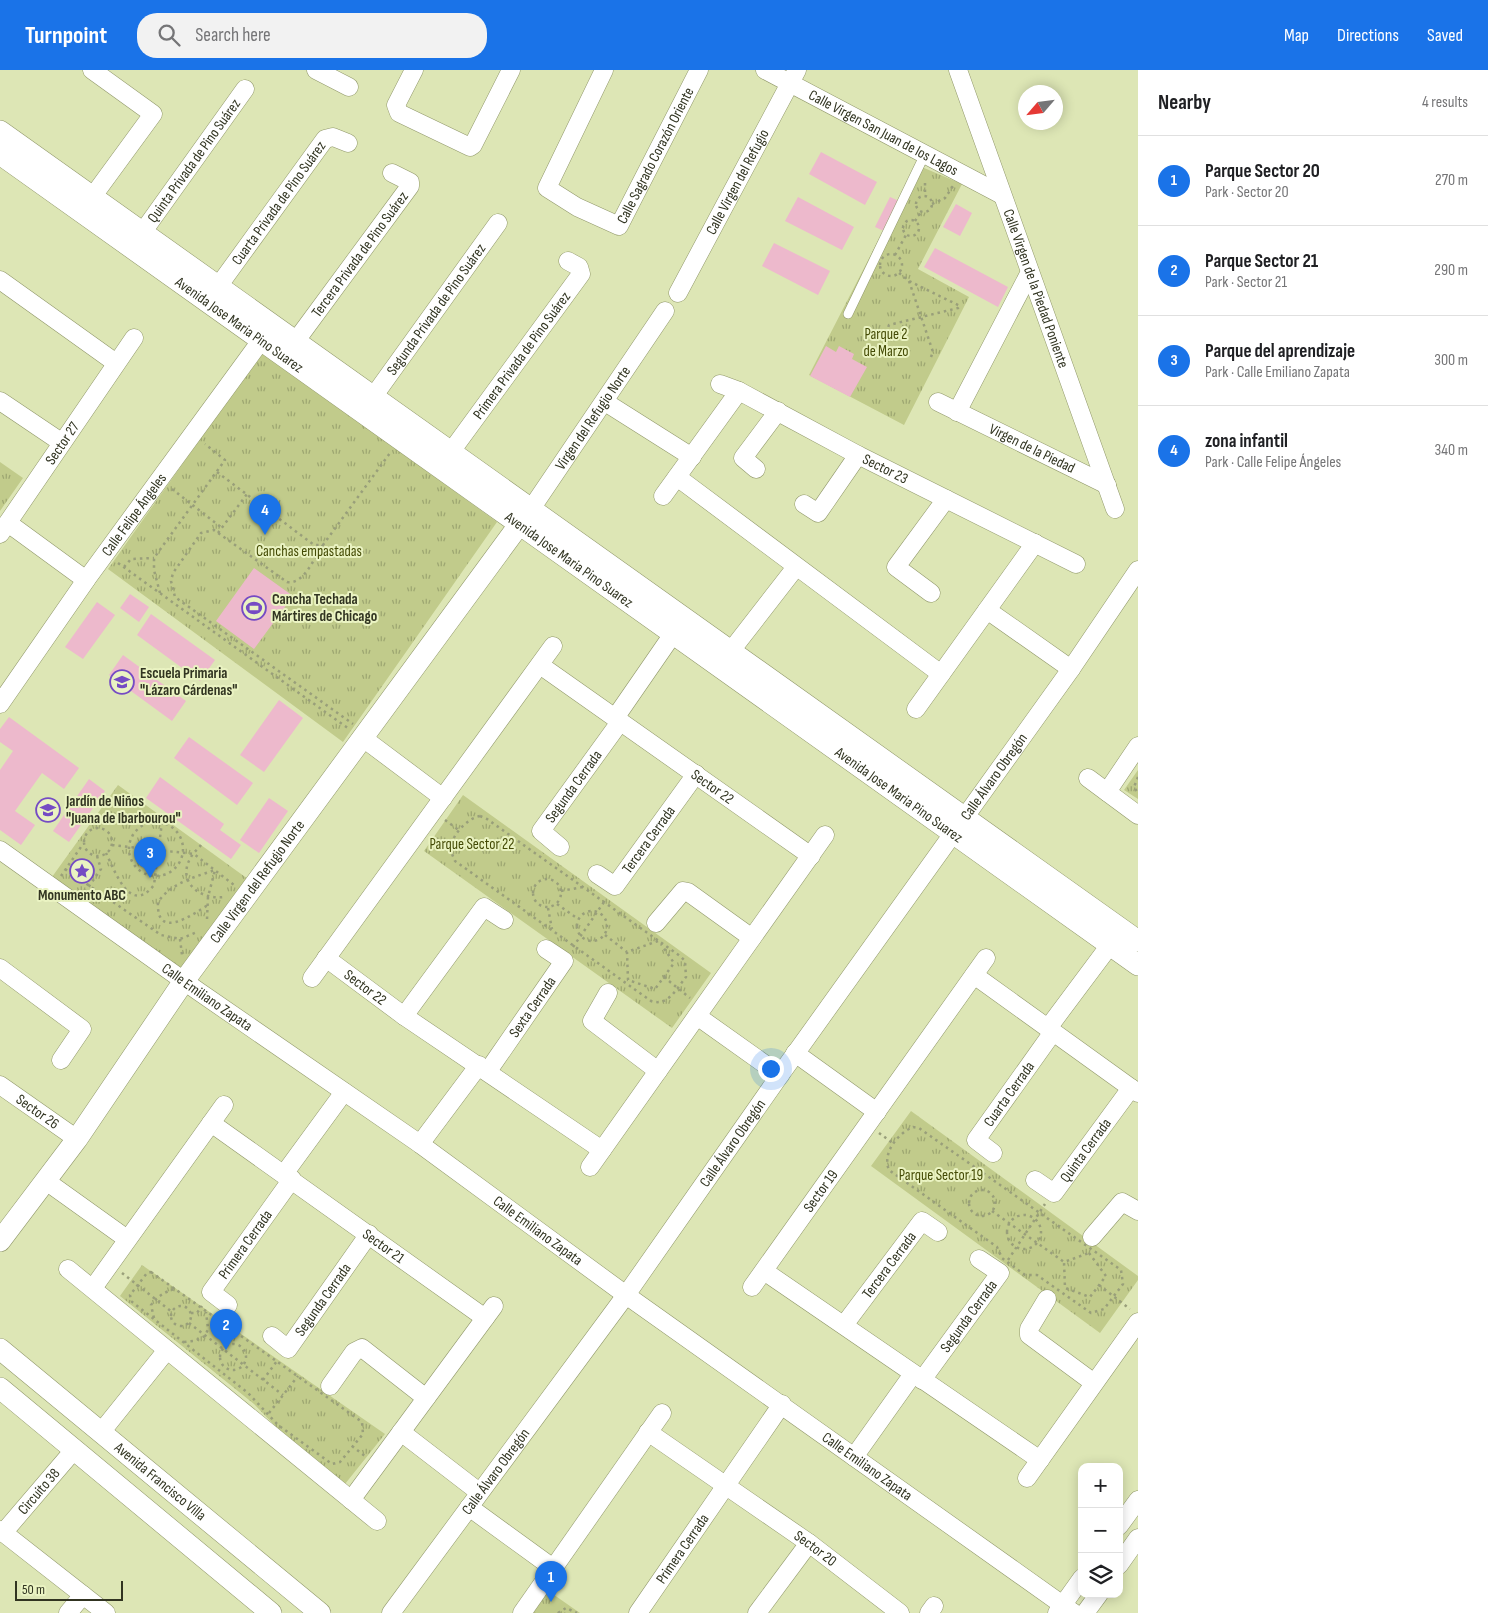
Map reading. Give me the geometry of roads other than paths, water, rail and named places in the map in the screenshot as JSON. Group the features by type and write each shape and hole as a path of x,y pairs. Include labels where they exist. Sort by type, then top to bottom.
{"street":[{"path":"92,70 152,114 93,196"},
{"path":"319,70 349,87"},
{"path":"414,70 396,104 396,109 399,113 428,128 470,147 473,145 511,70"},
{"name":"Calle Sagrado Corazón Oriente","path":"604,70 547,188 577,207 615,225 621,224 699,70"},
{"name":"Calle Virgen San Juan de los Lagos","path":"765,70 793,76 925,154 1002,195"},
{"name":"Calle Virgen de la Piedad Poniente","path":"958,70 1115,509"},
{"name":"Calle Virgen del Refugio","path":"678,293 793,76"},
{"name":"Quinta Privada de Pino Suárez","path":"142,233 245,89"},
{"name":"Avenida Jose Maria Pino Suarez","path":"0,131 93,196 217,288 266,333 400,440 525,517 730,652 958,825 1138,965"},
{"name":"Cuarta Privada de Pino Suárez","path":"217,288 325,139 333,137 348,143"},
{"name":"Avenida Jose Maria Pino Suarez","path":"0,154 266,333 295,342 450,453 525,517 673,634 958,825 1138,941"},
{"name":"Tercera Privada de Pino Suárez","path":"295,342 410,186 410,182 392,173"},
{"name":"Segunda Privada de Pino Suárez","path":"373,398 498,223"},
{"name":"Primera Privada de Pino Suárez","path":"450,453 581,274 579,267 568,261"},
{"path":"957,412 1030,272"},
{"path":"1,283 116,363"},
{"name":"Virgen del Refugio Norte","path":"525,517 605,402 665,311"},
{"name":"Calle Felipe Ángeles","path":"0,704 86,580 266,333"},
{"name":"Sector 27","path":"86,580 4,529 61,442 134,338"},
{"name":"Sector 23","path":"720,384 739,391 858,455 1076,564"},
{"path":"663,496 739,391"},
{"path":"0,401 61,442"},
{"path":"605,402 692,457"},
{"name":"Virgen de la Piedad","path":"938,402 1107,485"},
{"path":"756,469 743,458 778,412"},
{"path":"804,504 818,513 858,455"},
{"path":"677,477 941,674"},
{"path":"931,592 896,567 946,498"},
{"name":"Calle Virgen del Refugio Norte","path":"0,1240 76,1139 184,981 525,517"},
{"path":"916,709 1035,543"},
{"path":"730,652 796,567"},
{"name":"Calle Álvaro Obregón","path":"391,1613 626,1295 795,1053 1071,669 1138,570"},
{"path":"987,610 1071,669"},
{"path":"618,720 673,634"},
{"path":"312,978 553,646"},
{"name":"Sector 22","path":"540,665 811,856"},
{"name":"Segunda Cerrada","path":"560,847 541,831 618,720"},
{"path":"364,736 443,798"},
{"path":"1106,792 1138,746"},
{"name":"Tercera Cerrada","path":"597,874 615,886 696,774"},
{"path":"1088,778 1138,815"},
{"path":"590,1167 825,835"},
{"name":"Calle Emiliano Zapata","path":"0,850 184,981 420,1144 626,1295 782,1404 1064,1610"},
{"path":"656,923 683,891 688,892 752,938"},
{"path":"404,1016 484,907 504,920"},
{"path":"1051,1030 1110,945"},
{"name":"Sexta Cerrada","path":"483,1068 564,962 546,948"},
{"name":"Sector 22","path":"326,958 404,1016 602,1150"},
{"name":"Sector 19","path":"752,1287 986,958"},
{"path":"0,968 82,1029 61,1060"},
{"path":"974,975 1134,1090"},
{"path":"608,993 592,1021 658,1071"},
{"path":"700,1012 780,1075"},
{"name":"Cuarta Cerrada","path":"993,1153 976,1140 1051,1030"},
{"path":"795,1053 877,1112"},
{"path":"420,1144 483,1068"},
{"name":"Sector 26","path":"0,1085 76,1139"},
{"name":"Quinta Cerrada","path":"1035,1180 1054,1193 1134,1090"},
{"path":"288,1177 344,1092"},
{"path":"93,1288 224,1104"},
{"name":"Sector 21","path":"211,1123 369,1234 489,1312 351,1500"},
{"name":"Primera Cerrada","path":"228,1305 211,1292 288,1177"},
{"path":"46,1181 127,1239"},
{"path":"1092,1237 1122,1202 1138,1211"},
{"name":"Tercera Cerrada","path":"844,1325 922,1221 938,1232"},
{"name":"Segunda Cerrada","path":"272,1336 283,1355 369,1234"},
{"name":"Segunda Cerrada","path":"918,1376 1003,1267 979,1259"},
{"path":"68,1269 168,1350 264,1420 351,1500 378,1521"},
{"path":"764,1271 1040,1460"},
{"path":"1048,1299 1029,1329 1029,1335 1094,1384"},
{"path":"1027,1478 1135,1323"},
{"path":"330,1386 354,1352 362,1348 426,1398"},
{"name":"Avenida Francisco Villa","path":"0,1349 102,1431 320,1613"},
{"path":"102,1431 168,1350"},
{"path":"854,1457 918,1376"},
{"path":"0,1388 271,1613"},
{"path":"726,1487 782,1404"},
{"path":"522,1613 662,1413"},
{"path":"401,1432 474,1500 553,1568"},
{"name":"Sector 20","path":"648,1432 808,1543 900,1613"},
{"name":"Circuito 38","path":"3,1538 74,1450"},
{"name":"Primera Cerrada","path":"638,1613 726,1487"},
{"path":"1123,1521 1138,1500"},
{"path":"3,1538 106,1613"},
{"path":"1123,1559 1138,1538"},
{"path":"757,1613 808,1543"},
{"path":"1064,1610 1078,1585"},
{"path":"68,1613 83,1595"},
{"path":"1085,1613 1095,1598"}],"lane":[{"path":"848,314 925,154"}],"place":[{"name":"zona infantil","path":"265,535"},
{"name":"Cancha Techada Mártires de Chicago","path":"254,608"},
{"name":"Escuela Primaria \"Lázaro Cárdenas\"","path":"122,682"},
{"name":"Jardín de Niños \"Juana de Ibarbourou\"","path":"48,810"},
{"name":"Monumento ABC","path":"82,871"},
{"name":"Parque del aprendizaje","path":"150,878"},
{"name":"Parque Sector 21","path":"226,1350"},
{"name":"Parque Sector 20","path":"551,1602"}],"park label":[{"name":"Parque 2 de Marzo","path":"886,342"},
{"name":"Canchas empastadas","path":"309,551"},
{"name":"Parque Sector 22","path":"472,844"},
{"name":"Parque Sector 19","path":"941,1175"}]}
